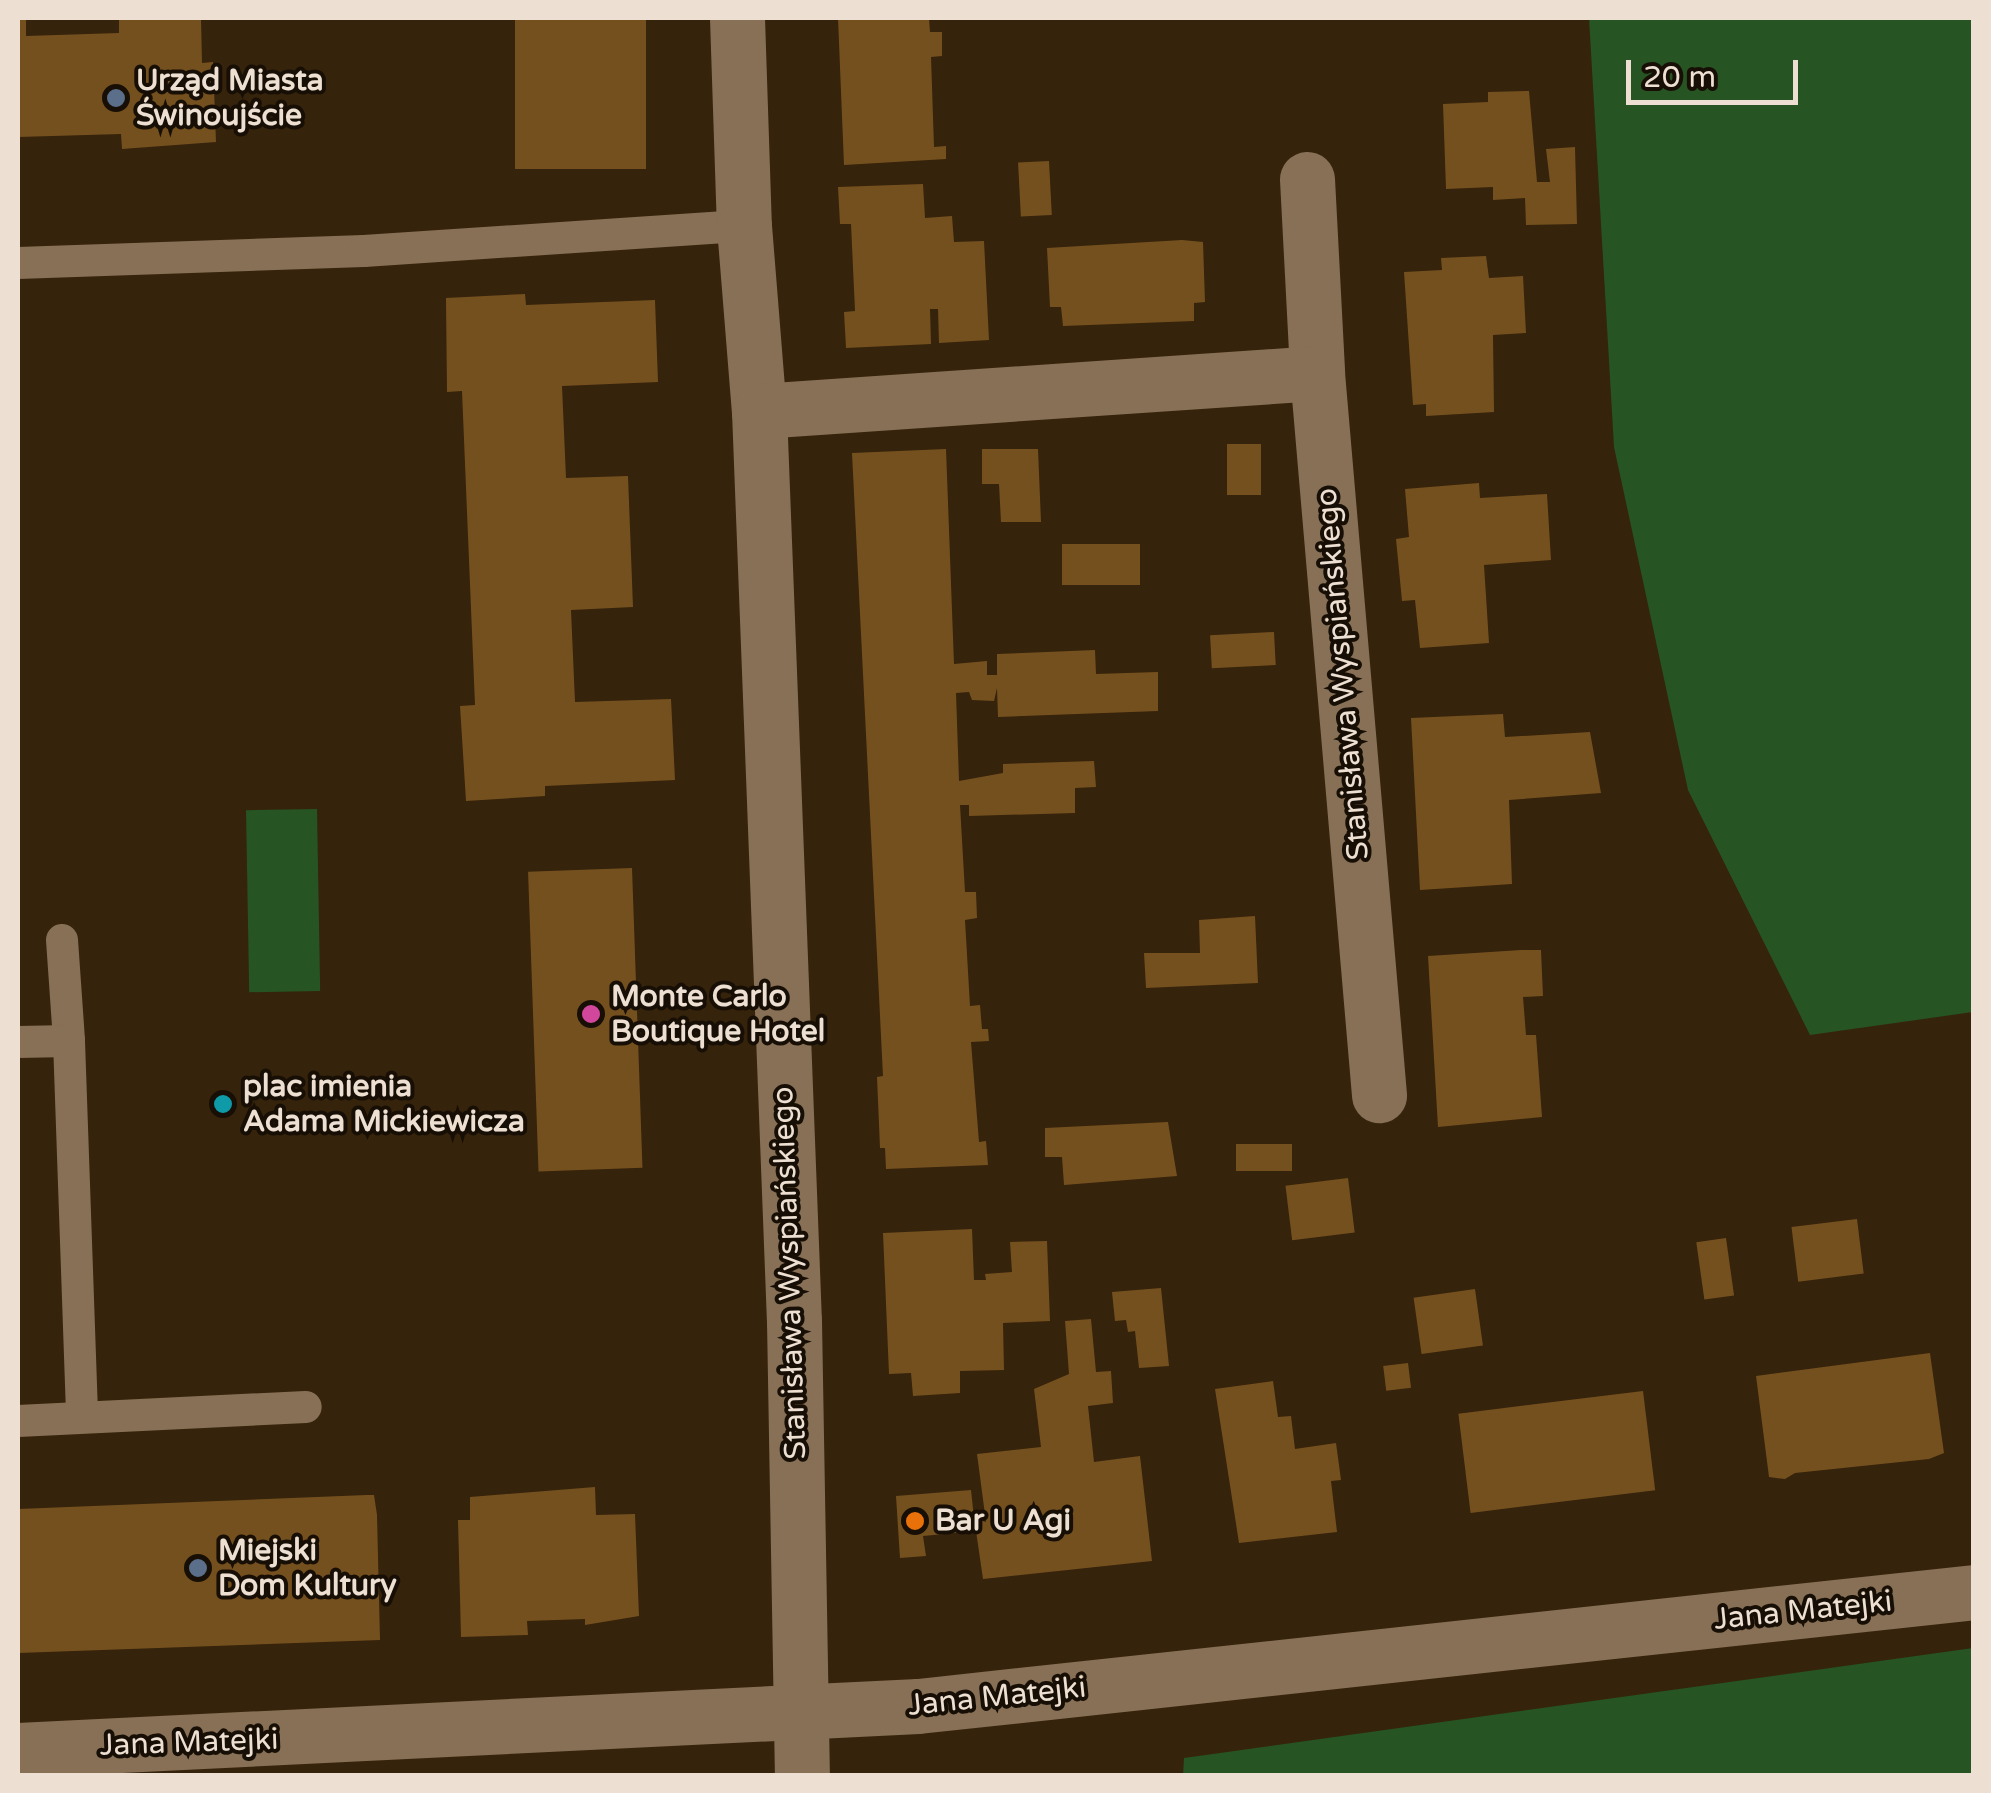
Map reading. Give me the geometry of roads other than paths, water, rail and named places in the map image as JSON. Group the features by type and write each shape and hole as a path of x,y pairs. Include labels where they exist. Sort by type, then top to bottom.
{"street":[{"name":"Stanisława Wyspiańskiego","path":"737,18 744,226 759,410 794,1321 802,1776"},
{"name":"Stanisława Wyspiańskiego","path":"1307,180 1316,373 1379,1095"},
{"path":"759,410 1316,373"},
{"name":"Jana Matejki","path":"18,1750 938,1704 1974,1592"}],"lane":[{"path":"18,264 364,251 744,226"},
{"path":"62,940 82,1417"},
{"path":"18,1042 69,1042"},
{"path":"18,1421 306,1407"}],"place":[{"name":"Urząd Miasta Świnoujście","path":"116,98"},
{"name":"Monte Carlo Boutique Hotel","path":"591,1014"},
{"name":"plac imienia Adama Mickiewicza","path":"223,1104"},
{"name":"Bar U Agi","path":"915,1521"},
{"name":"Miejski Dom Kultury","path":"198,1568"}]}
